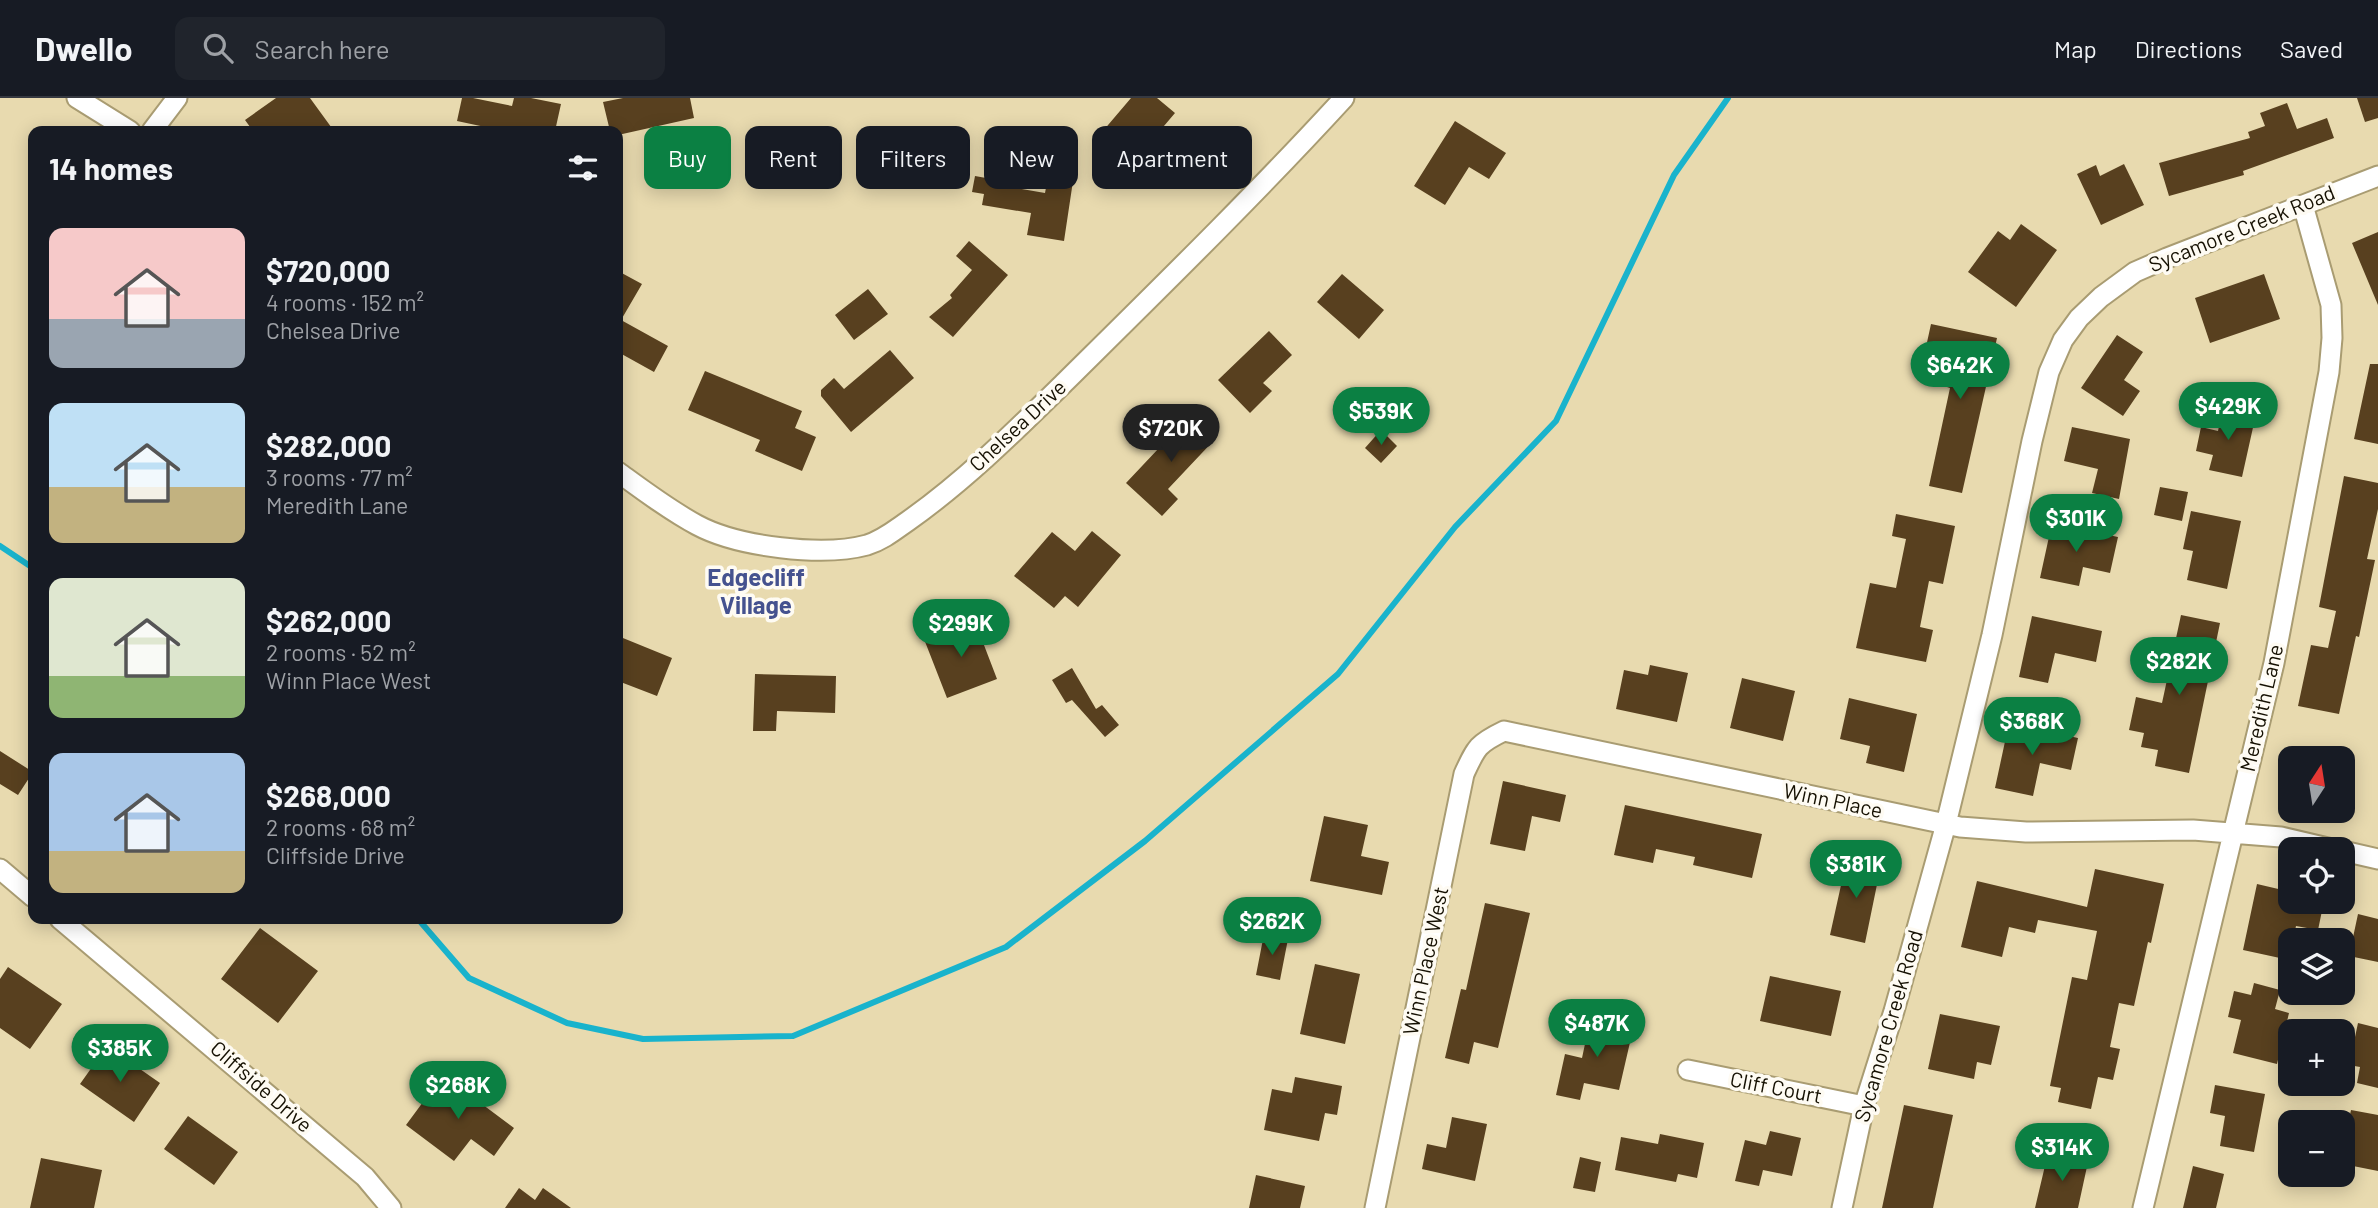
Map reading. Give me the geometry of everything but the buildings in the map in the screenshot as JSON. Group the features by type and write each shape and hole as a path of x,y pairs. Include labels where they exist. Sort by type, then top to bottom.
{"street":[{"path":"77,98 122,126"},
{"path":"156,126 177,98"},
{"name":"Chelsea Drive","path":"623,475 699,526 722,535 778,547 827,552 867,545 883,538 931,505 998,448 1259,190 1345,98"},
{"name":"Sycamore Creek Road","path":"1842,1208 1864,1106 1894,1011 1946,824 1992,635 2032,441 2049,372 2063,340 2079,318 2101,297 2135,272 2378,176"},
{"name":"Meredith Lane","path":"2143,1208 2274,663 2329,372 2331,305 2303,205"},
{"name":"Winn Place","path":"1504,732 1520,733 1692,772 1946,824 2026,832 2193,830 2281,837"},
{"name":"Winn Place West","path":"1375,1208 1464,774 1482,742 1504,732"},
{"path":"2355,854 2378,859"},
{"path":"0,869 28,893"},
{"name":"Cliffside Drive","path":"66,924 365,1177 391,1208"},
{"name":"Cliff Court","path":"1688,1070 1864,1106"}],"waterway":[{"path":"422,924 469,978 567,1023 643,1039 793,1036 1006,947 1145,841 1338,674 1455,527 1556,421 1674,175 1728,98"},
{"path":"0,546 28,565"}],"district":[{"name":"Edgecliff Village","path":"756,592"}]}
